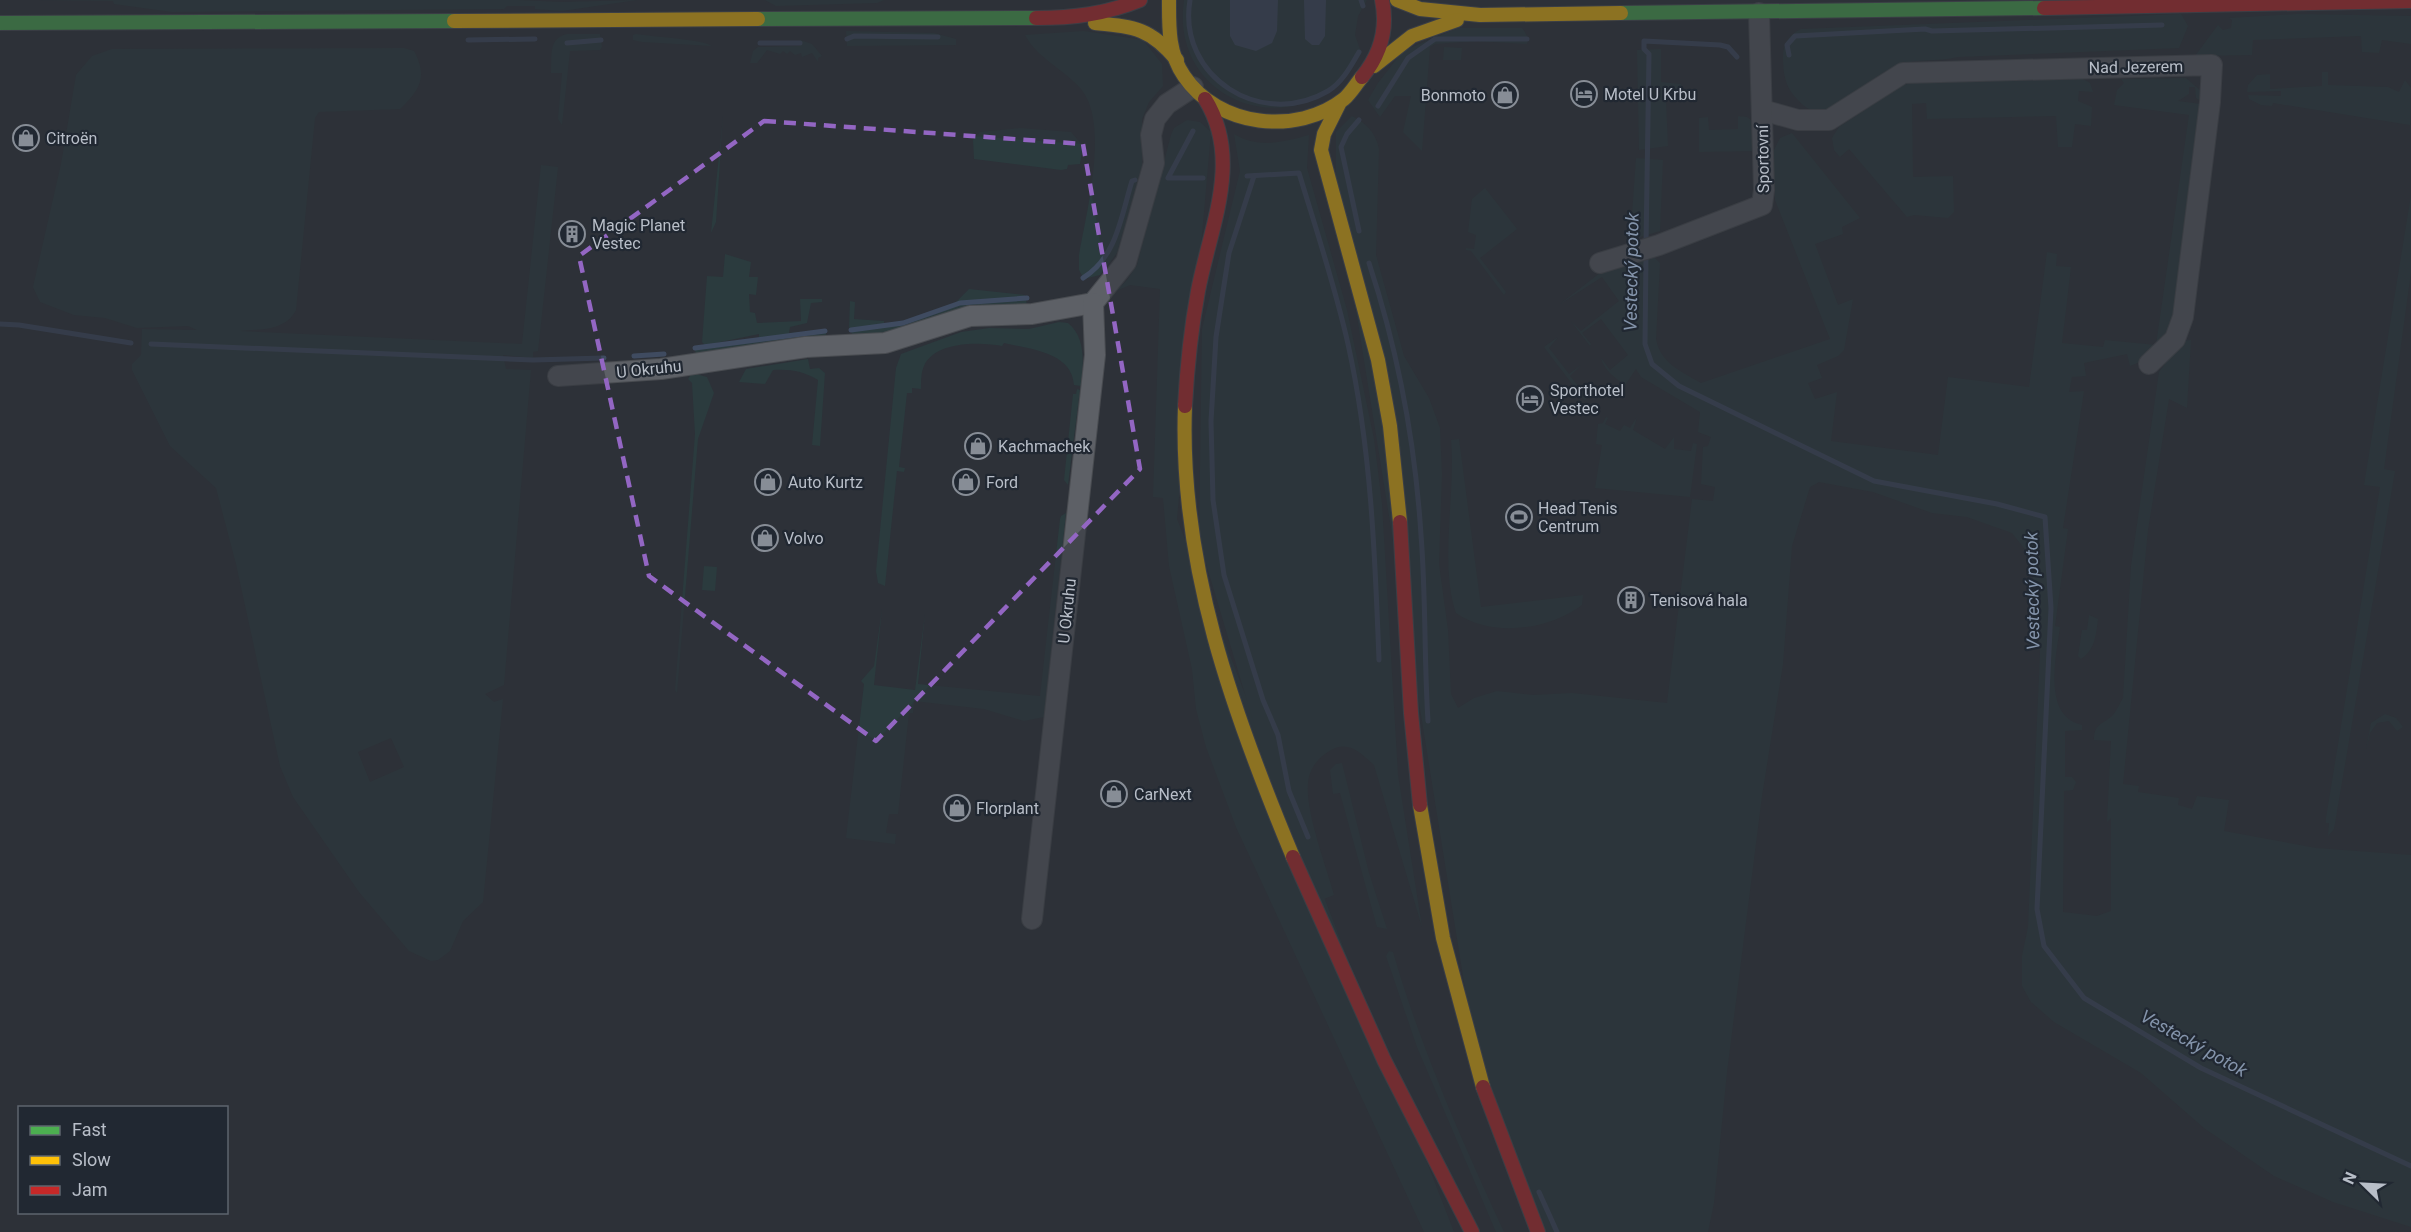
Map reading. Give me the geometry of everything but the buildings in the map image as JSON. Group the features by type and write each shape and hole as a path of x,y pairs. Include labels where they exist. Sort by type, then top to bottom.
{"main road":[{"path":"1073,18 1114,11 1140,0"},
{"path":"1169,0 1169,31 1178,61"},
{"path":"1368,72 1382,41 1384,24 1382,0"},
{"path":"1397,0 1420,9 1480,15 1759,14 2411,2"},
{"path":"1480,15 1418,31 1395,46 1339,104 1324,134 1321,150 1368,320 1390,421 1402,534 1414,752 1432,884 1448,968 1467,1040 1500,1137 1538,1232"},
{"path":"0,24 1073,18 1141,28 1156,37 1178,61 1220,127 1224,154 1194,317 1185,398 1186,491 1192,547 1203,604 1236,715 1315,908 1397,1088 1472,1232"},
{"path":"1199,93 1236,117 1271,124 1293,123 1314,117 1339,104"}],"street":[{"name":"Sportovní","path":"1600,263 1659,245 1762,205 1764,189 1759,14"},
{"name":"Nad Jezerem","path":"1762,110 1798,120 1829,120 1903,73 2212,65 2210,102 2183,317 2175,339 2149,364"},
{"path":"1093,303 1126,262 1154,163 1151,135 1155,119 1167,104 1199,93"},
{"name":"U Okruhu","path":"558,376 661,369 806,347 885,343 970,316 1032,314 1093,303 1094,366 1032,919"}],"highlighted area":[{"path":"764,121 1083,144 1140,469 876,741 649,576 579,256"}],"shaded area":[{"path":"38,0 518,0 562,2 637,0 562,11 535,9 535,6 507,6 504,9 172,12 114,4 113,1"},
{"path":"765,0 884,0 877,3 776,6"},
{"path":"1184,0 1367,0 1358,16 1355,35 1361,52 1339,82 1310,101 1279,108 1248,104 1220,91 1198,68 1185,38"},
{"path":"2181,14 2188,26 2179,48 1958,57 1910,62 1895,66 1841,102 1821,111 1810,109 1800,102 1787,85 1784,74 1783,52 1786,44 1793,34 1801,29"},
{"path":"2297,14 2411,16 2411,44 2382,40 2379,53 2362,52 2361,36 2253,40 2252,55 2195,56 2218,25 2223,30 2231,28 2232,20 2229,18"},
{"path":"1458,28 1522,28 1528,42 1527,44 1477,41 1435,44 1430,47 1422,151 1403,132 1411,96 1395,96 1380,117 1368,100 1403,51"},
{"path":"846,31 934,33 956,39 956,45 847,46"},
{"path":"1084,31 1143,40 1162,64 1163,86 1149,102 1142,119 1142,165 1117,253 1100,275 1084,279 1079,270 1079,255 1094,169 1095,146 1090,104 1081,89 1037,51 1025,35"},
{"path":"567,34 600,34 602,47 600,50 570,51 562,125 558,119 562,73 551,73 551,55 557,40"},
{"path":"633,35 688,40 712,46 642,42 633,40"},
{"path":"800,40 812,44 822,56 818,58 818,62 812,53 802,57 801,53 795,55 790,51 787,54 783,51 780,54 767,50 757,63 750,63 753,51 758,47 800,46"},
{"path":"1444,47 1462,48 1461,60 1443,60"},
{"path":"404,48 414,51 421,68 420,83 413,96 400,109 319,112 315,118 296,310 286,322 272,328 240,331 522,344 541,165 558,167 538,351 533,352 533,358 503,355 506,369 531,370 504,685 485,694 494,702 503,699 483,902 463,921 450,951 438,960 431,961 409,951 359,892 293,797 280,766 236,564 216,488 170,446 132,370 132,364 141,355 142,329 197,330 188,326 137,328 105,318 74,315 40,302 33,287 61,164 76,75 92,56 112,49","holes":["391,738 404,767 370,782 358,752"]},
{"path":"1661,49 1661,82 1681,84 1682,100 1666,100 1668,146 1639,150 1637,50"},
{"path":"2322,72 2328,72 2328,85 2388,87 2399,92 2405,80 2411,88 2410,125 2273,103 2272,106 2261,105 2249,99 2248,95 2281,96 2281,91 2247,92 2248,85 2257,75 2270,74 2270,89 2322,86"},
{"path":"2186,78 2202,92 2202,102 2196,98 2195,87 2189,87 2189,94 2178,101 2201,104 2182,270 2173,320 2166,337 2140,362 2130,366 2127,354 2084,363 2086,376 2072,377 2069,392 2084,391 2063,528 2068,529 2055,626 2060,627 2054,684 2061,710 2069,719 2082,725 2082,730 2065,731 2065,777 2072,777 2076,782 2073,790 2064,791 2063,912 2097,916 2111,911 2111,818 2107,822 2111,741 2094,740 2094,734 2097,727 2113,715 2123,698 2131,566 2159,372 2182,341 2191,340 2187,408 2169,399 2148,530 2123,784 2139,786 2138,792 2179,798 2178,805 2192,809 2197,796 2229,800 2224,831 2316,848 2411,855 2411,1227 2333,1202 2274,1176 2204,1128 2141,1073 2054,1022 2031,1002 2022,986 2022,956 2028,927 2040,653 2031,557 2012,533 1967,517 1932,513 1873,492 1819,482 1810,487 1792,546 1783,664 1762,796 1727,1072 1714,1203 1708,1232 1545,1232 1473,1038 1336,186 1336,132 1352,116 1370,130 1377,143 1379,149 1376,255 1404,356 1429,398 1440,428 1442,474 1439,564 1448,630 1451,694 1458,708 1474,698 1497,691 1534,695 1572,693 1667,703 1692,499 1713,501 1715,487 1701,484 1703,447 1708,446 1711,437 1698,432 1700,412 1641,377 1636,369 1625,385 1610,373 1601,358 1610,370 1628,355 1601,319 1582,333 1591,344 1590,346 1571,321 1581,331 1619,301 1602,277 1560,304 1609,266 1654,257 1660,263 1656,339 1658,347 1667,361 1679,371 1701,383 1830,339 1775,200 1773,152 1780,138 1792,133 1860,218 1842,227 1843,234 1815,244 1838,305 1853,299 1844,350 1838,356 1817,365 1822,378 1808,383 1815,399 1837,392 1831,441 1938,455 1948,377 2029,387 2047,252 2057,254 2056,266 2071,267 2062,343 2103,347 2105,340 2156,345 2189,115 2114,105 2117,90 2124,83 2121,79"},
{"path":"2083,79 2090,83 2093,92 2079,91 2078,101 2092,107 2091,126 2075,124 2072,147 2058,147 2056,116 1927,119 1926,103 1912,104 1913,177 1953,176 1954,212 1948,218 1914,215 1907,217 1849,149 1840,157 1834,150 1832,138 1839,127 1901,86 1910,83"},
{"path":"723,116 716,222 711,233"},
{"path":"1738,116 1747,117 1752,121 1754,151 1699,152 1699,118 1708,117 1709,130 1738,129"},
{"path":"1187,120 1200,122 1211,132 1177,519 1454,1232 1424,1232 1236,827 1206,747 1196,709 1192,669 1169,566 1163,498 1153,497 1160,289 1130,285 1116,291 1137,265 1171,135 1174,128"},
{"path":"1020,128 1071,132 1083,146 1080,164 1068,165 1067,169 1061,170 974,159 973,140 980,132"},
{"path":"1234,134 1243,139 1262,143 1280,142 1309,135 1307,168 1347,310 1374,439 1382,504 1398,775 1422,927 1374,765 1359,752 1343,746 1337,747 1319,759 1310,773 1308,783 1313,823 1334,895 1324,899 1271,781 1199,540 1202,329 1240,171"},
{"path":"1636,158 1663,160 1660,231 1633,239 1631,229"},
{"path":"1485,188 1517,229 1480,258 1506,292 1504,295 1471,251 1466,250 1466,248 1474,249 1476,235 1468,232 1472,199"},
{"path":"2411,195 2411,272 2384,469 2395,471 2334,829 2328,836 2329,823 2326,823 2326,818 2380,487 2364,485"},
{"path":"725,254 751,262 749,277 758,277 756,295 749,294 750,312 755,313 757,323 801,321 800,299 822,299 822,302 811,303 807,323 790,327 789,333 826,330 826,336 696,354 695,350 705,345 702,342 707,276 723,277","holes":["759,334 759,338 705,346"]},
{"path":"969,289 1025,295 1027,305 882,334 853,335 849,328 850,301 855,302 854,319 884,321 884,326 903,322 954,304"},
{"path":"1059,322 1068,323 1074,329 1081,344 1081,386 1074,385 1066,365 1058,359 1037,350 1004,343 1002,346 971,344 948,348 930,358 923,368 921,389 912,388 912,393 907,393 899,467 905,468 904,472 897,471 885,586 878,583 876,571 896,368 901,354 961,332 989,328 1029,329"},
{"path":"1558,337 1549,348 1569,374 1581,365 1570,376 1587,397 1585,401 1544,347"},
{"path":"808,359 810,369 819,368 825,373 820,446 812,445 818,380 807,374 791,370 773,370 765,384 739,382 746,369"},
{"path":"692,373 707,377 714,393 698,439 677,693 675,690 695,434 692,383 688,379"},
{"path":"1077,389 1080,390 1068,485 1064,480 1073,394 1076,394"},
{"path":"1606,417 1608,418 1605,424 1620,431 1624,425 1630,428 1637,417 1633,430 1665,449 1674,437 1674,449 1691,451 1693,443 1697,444 1690,497 1595,488 1602,445 1596,444 1598,424 1603,423"},
{"path":"1459,439 1481,607 1583,595 1582,605 1569,614 1537,625 1503,628 1470,621 1456,613 1451,594 1448,551 1452,482 1451,440"},
{"path":"1066,513 1044,717 1024,721 984,709 914,701 913,713 909,713 898,814 889,814 886,833 896,834 895,844 846,838 864,684 861,681 874,666 882,609 874,685 915,690 925,614 918,684 1040,696 1060,519"},
{"path":"704,566 717,567 715,591 702,590"},
{"path":"2089,615 2098,619 2094,642 2081,659 2078,656 2082,630 2087,630"},
{"path":"2385,714 2396,718 2403,727 2397,731 2389,721 2377,723 2370,733 2366,750 2371,723"},
{"path":"1342,763 1369,873 1387,929 1377,927 1340,793 1333,794 1330,770 1336,764"},
{"path":"1389,951 1393,952 1416,1024 1443,1094 1504,1232 1496,1232 1417,1047 1386,956"}],"water":[{"path":"1230,0 1278,0 1277,31 1272,43 1256,51 1235,45 1230,36"},
{"path":"1304,0 1326,0 1325,36 1319,45 1312,45 1305,39"}],"waterway":[{"path":"1190,0 1189,28 1197,52 1211,73 1229,89 1252,100 1277,104 1303,101 1328,91 1342,79 1359,52"},
{"path":"1361,0 1363,6"},
{"path":"1789,55 1787,45 1795,36 1925,29 1932,31 2162,25"},
{"path":"847,39 854,36 938,37"},
{"path":"468,40 535,39"},
{"path":"1378,106 1408,58 1435,39 1527,39"},
{"path":"567,43 601,40"},
{"name":"Vestecký potok","path":"1646,245 1649,54 1644,49 1644,41 1720,45 1728,47 1737,57"},
{"path":"760,43 800,43"},
{"path":"1359,120 1347,134 1341,147 1359,231"},
{"path":"1193,131 1168,178 1203,178"},
{"path":"1247,176 1299,173 1337,301 1356,383 1367,462 1379,660"},
{"path":"1254,176 1229,253 1216,337 1211,421 1213,500 1224,575 1263,700 1278,735 1289,791 1308,837"},
{"path":"1083,278 1094,269 1111,247 1121,222 1132,181 1135,180"},
{"name":"Vestecký potok","path":"1646,255 1645,344 1652,364 1679,386 1874,481 1997,504 2045,517 2051,608 2037,909 2044,946 2084,998 2201,1068 2411,1166"},
{"path":"1369,263 1389,329 1410,431 1423,558 1428,721"},
{"path":"851,330 903,323 960,303 1027,298"},
{"path":"0,324 131,343"},
{"path":"695,348 825,331"},
{"path":"151,344 533,360 604,358"},
{"path":"634,356 664,354"},
{"path":"1539,1192 1557,1232"}],"traffic: fast":[{"path":"1621,13 2044,8"},
{"path":"758,19 1036,18"},
{"path":"0,23 454,21"}],"traffic: slow":[{"path":"1169,0 1170,39 1175,58 1184,76 1199,93 1217,106 1237,115 1259,121 1304,118 1325,111 1344,99 1362,77"},
{"path":"1397,0 1420,9 1480,15 1621,13"},
{"path":"454,21 758,19"},
{"path":"1374,66 1412,36 1457,20"},
{"path":"1095,23 1131,28 1150,35 1177,60"},
{"path":"1339,104 1324,134 1321,150 1378,360 1390,426 1400,522"},
{"path":"1185,406 1185,465 1191,523 1214,637 1250,748 1293,857"},
{"path":"1420,805 1443,938 1483,1087"}],"traffic: jam":[{"path":"1036,18 1089,14 1115,9 1140,0"},
{"path":"1362,77 1374,60 1381,41 1384,21 1382,0"},
{"path":"2044,8 2411,1"},
{"path":"1185,406 1196,305 1216,218 1223,170 1222,146 1216,122 1205,99"},
{"path":"1400,522 1411,713 1420,805"},
{"path":"1293,857 1384,1060 1472,1232"},
{"path":"1483,1087 1538,1232"}],"place":[{"name":"Motel U Krbu","path":"1584,94"},
{"name":"Bonmoto","path":"1505,95"},
{"name":"Citroën","path":"26,138"},
{"name":"Magic Planet Vestec","path":"572,234"},
{"name":"Sporthotel Vestec","path":"1530,399"},
{"name":"Kachmachek","path":"978,446"},
{"name":"Auto Kurtz","path":"768,482"},
{"name":"Ford","path":"966,482"},
{"name":"Head Tenis Centrum","path":"1519,517"},
{"name":"Volvo","path":"765,538"},
{"name":"Tenisová hala","path":"1631,600"},
{"name":"CarNext","path":"1114,794"},
{"name":"Florplant","path":"957,808"}]}
